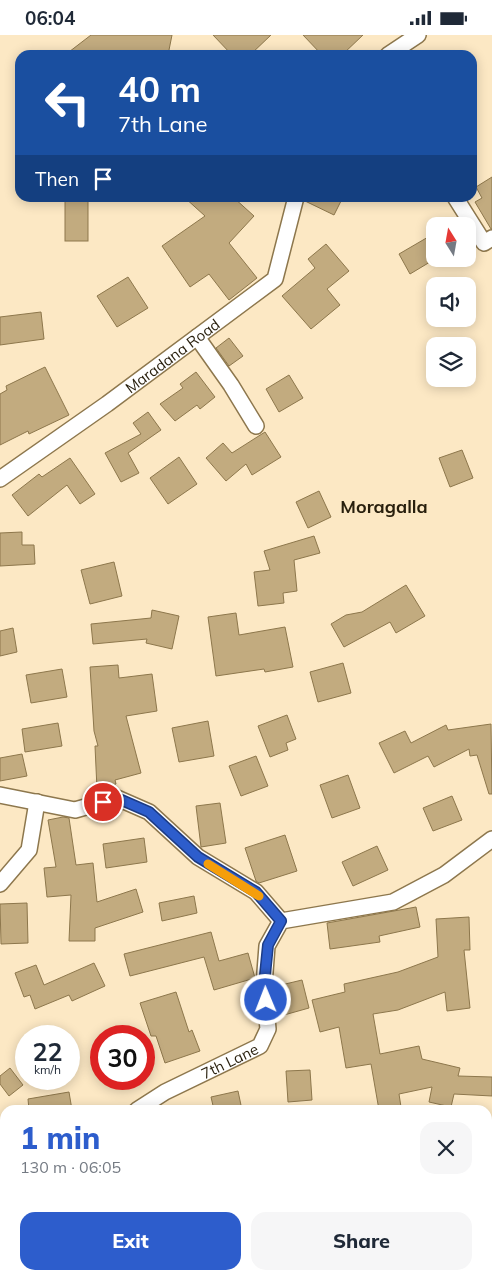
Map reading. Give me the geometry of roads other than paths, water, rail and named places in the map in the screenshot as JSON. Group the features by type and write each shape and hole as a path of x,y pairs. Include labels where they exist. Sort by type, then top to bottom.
{"street":[{"path":"396,50 418,35"},
{"name":"Maradana Road","path":"0,477 276,279 295,202"},
{"path":"458,202 484,243 492,238"},
{"path":"197,337 231,385 256,425"},
{"path":"0,795 75,810 117,798 149,812 198,857 256,892 281,921 393,902 444,875 492,839"},
{"path":"0,884 29,850 37,803"},
{"name":"7th Lane","path":"145,1105 165,1092 260,1046 268,1029 264,985 268,945 281,921"}],"district":[{"name":"Moragalla","path":"384,506"}]}
